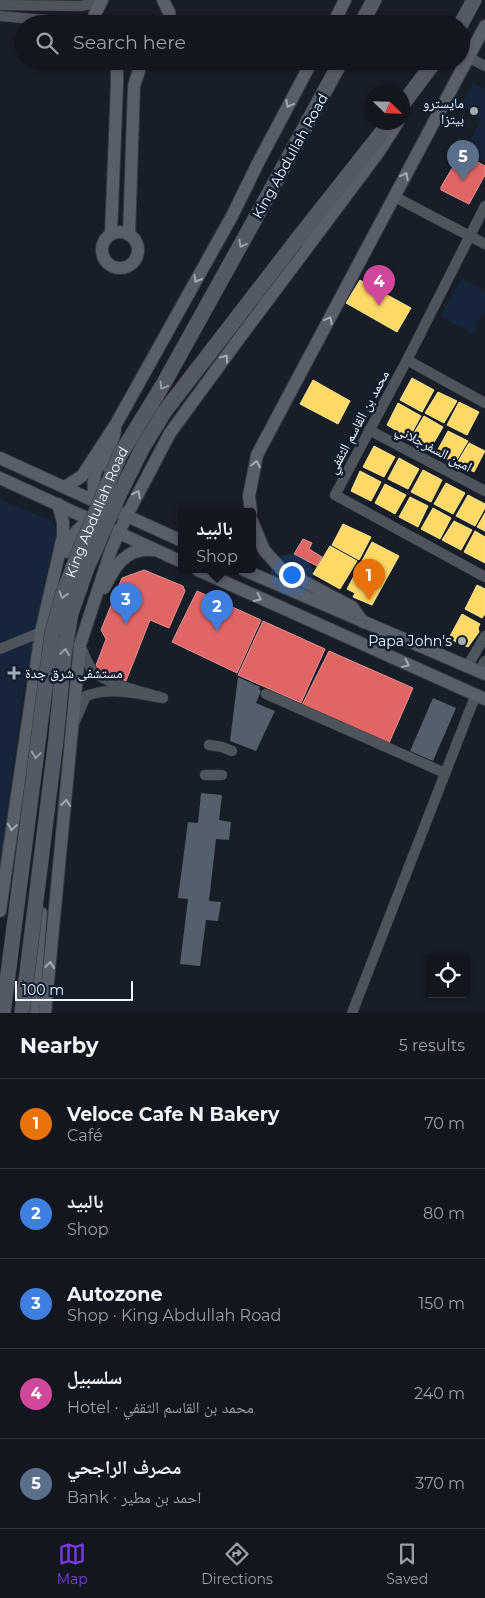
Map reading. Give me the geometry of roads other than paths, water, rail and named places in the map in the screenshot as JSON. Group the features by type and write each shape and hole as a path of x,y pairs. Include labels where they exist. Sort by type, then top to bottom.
{"highway":[{"path":"366,15 374,0"},
{"path":"465,15 474,0"},
{"name":"King Abdullah Road","path":"3,1013 51,644 63,594 80,547 120,455 164,383 336,70"},
{"path":"410,95 429,70"},
{"name":"King Abdullah Road","path":"22,1013 56,739 64,655 71,612 87,568 119,495 143,447 165,411 384,130"}],"main road":[{"path":"163,0 169,15"},
{"path":"338,15 345,0"},
{"path":"95,15 101,1"},
{"path":"470,53 485,26"},
{"path":"111,234 120,232 129,235 136,242 137,256 132,264 119,268 107,263 102,254 102,245 111,234 117,70"},
{"path":"129,235 134,86 139,70"},
{"name":"King Abdullah Road","path":"65,487 82,476 116,424 232,216 307,70"},
{"path":"410,103 430,70"},
{"path":"250,508 249,496 257,455 461,70"},
{"path":"44,1013 80,645 110,550 158,455 184,414 378,153 393,130"},
{"path":"116,424 108,463 110,471 116,478 129,480 137,478 158,455"},
{"path":"108,520 101,512 96,501 95,473 116,424"},
{"path":"0,458 96,501 155,550 178,560"},
{"path":"0,478 94,521 144,522 178,539"},
{"name":"King Abdullah Road","path":"0,911 41,632 63,536 63,522 58,504"},
{"path":"52,588 73,534 81,526 94,521 108,520 123,523"},
{"path":"256,531 264,550 282,570 352,607 363,622"},
{"path":"89,616 115,567 122,559 137,551 155,550"},
{"path":"52,588 70,560 80,556 91,560 96,566 97,574 88,600 89,616"},
{"path":"205,573 480,697"},
{"path":"251,573 363,622 479,668"},
{"path":"33,1013 39,952 44,824"}],"street":[{"path":"0,2 81,6 101,1"},
{"path":"0,16 15,17"},
{"path":"470,58 485,66"},
{"path":"394,196 485,244"},
{"name":"محمد بن القاسم الثقفي","path":"485,206 407,360 335,495 485,577"},
{"path":"407,360 485,403"},
{"name":"امين السفرجلاني","path":"369,430 484,488"},
{"path":"0,649 41,632"},
{"path":"479,668 485,636"},
{"path":"73,726 86,696 94,693 115,690 163,698 116,684 97,675 91,669 80,645"},
{"path":"266,694 445,773"},
{"path":"352,1013 445,773 480,697"},
{"path":"209,745 232,751"},
{"path":"205,775 222,775"}],"place":[{"name":"مايسترو بيتزا","path":"474,111"},
{"name":"مصرف الراجحي","path":"463,181"},
{"name":"سلسبيل","path":"379,306"},
{"name":"Veloce Cafe N Bakery","path":"369,600"},
{"name":"Autozone","path":"126,624"},
{"name":"بالبيد","path":"217,631"},
{"name":"Papa John's","path":"462,641"},
{"name":"مستشفى شرق جدة","path":"14,673"}]}
